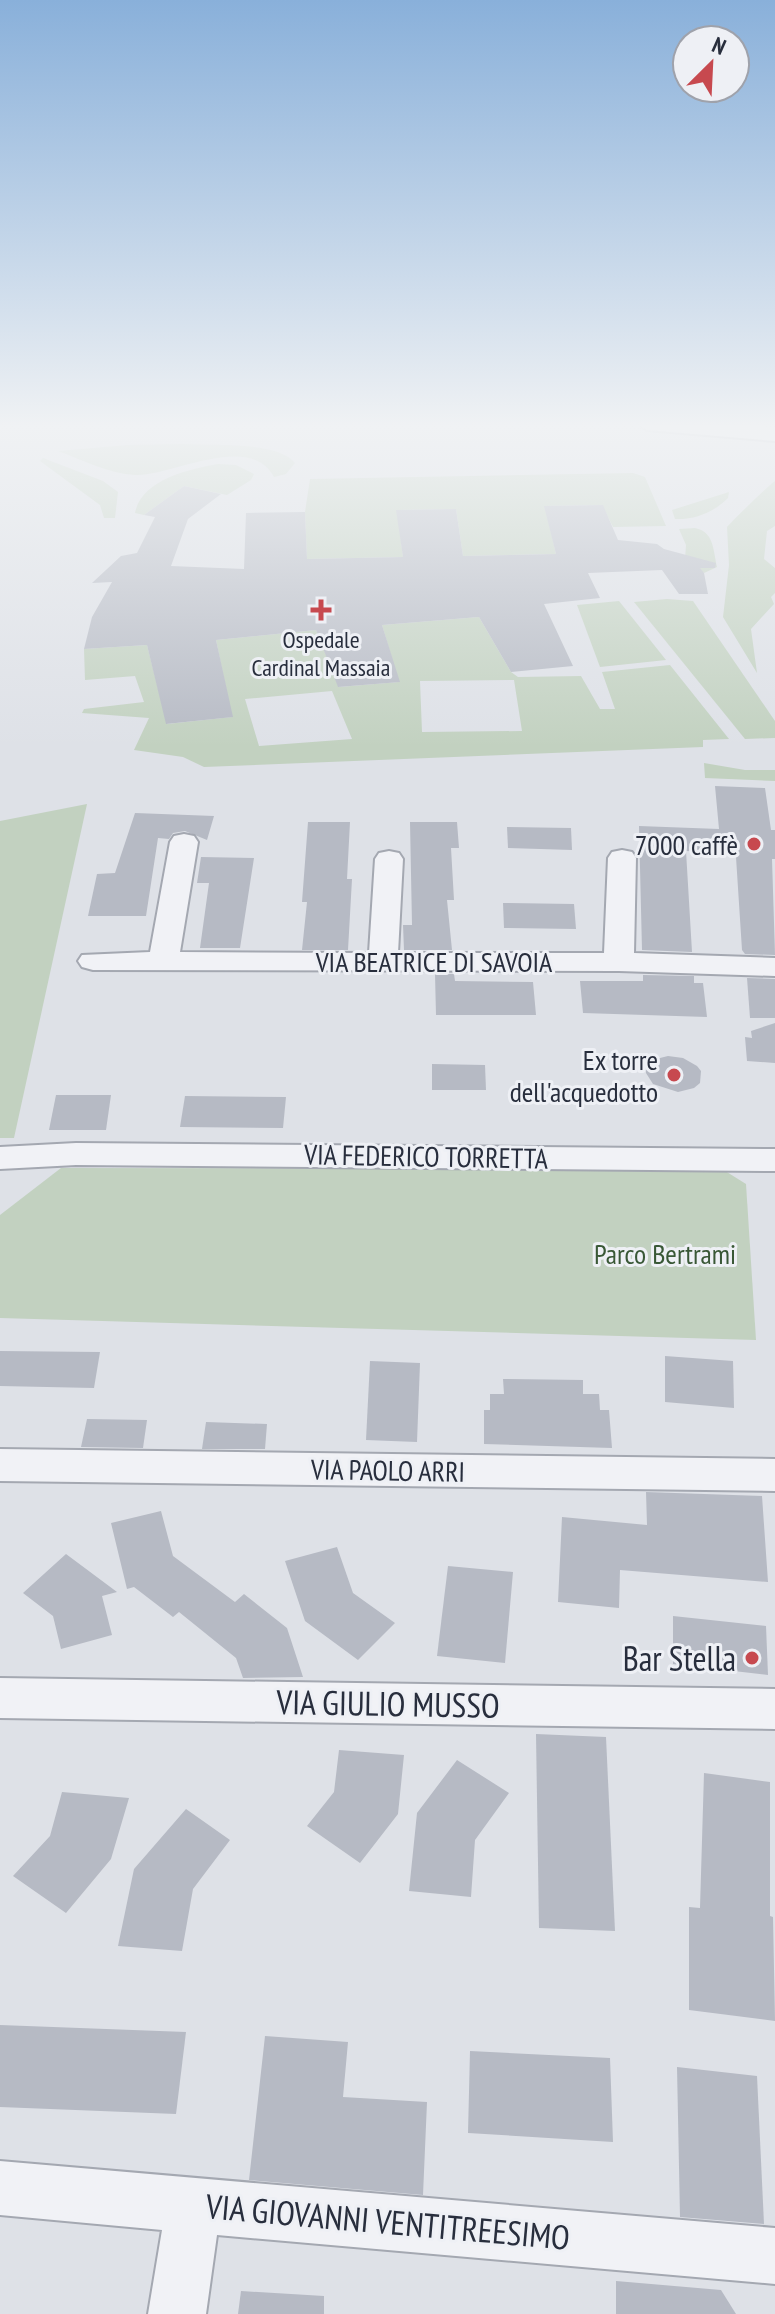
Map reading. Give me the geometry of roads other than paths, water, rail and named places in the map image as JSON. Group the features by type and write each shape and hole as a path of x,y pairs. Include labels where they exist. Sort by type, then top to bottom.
{"street":[{"path":"164,959 184,842"},
{"path":"619,962 622,858"},
{"path":"383,961 389,859"},
{"name":"VIA BEATRICE DI SAVOIA","path":"93,961 619,962 775,967"},
{"name":"VIA FEDERICO TORRETTA","path":"0,1158 76,1154 775,1160"},
{"name":"VIA PAOLO ARRI","path":"0,1465 775,1475"},
{"name":"VIA GIULIO MUSSO","path":"0,1698 775,1709"},
{"name":"VIA GIOVANNI VENTITREESIMO","path":"0,2188 775,2256"},
{"path":"177,2314 194,2203"}],"place":[{"name":"Ospedale Cardinal Massaia","path":"321,610"},
{"name":"7000 caffè","path":"754,844"},
{"name":"Ex torre dell'acquedotto","path":"674,1075"},
{"name":"Bar Stella","path":"752,1658"}],"park label":[{"name":"Parco Bertrami","path":"665,1253"}]}
